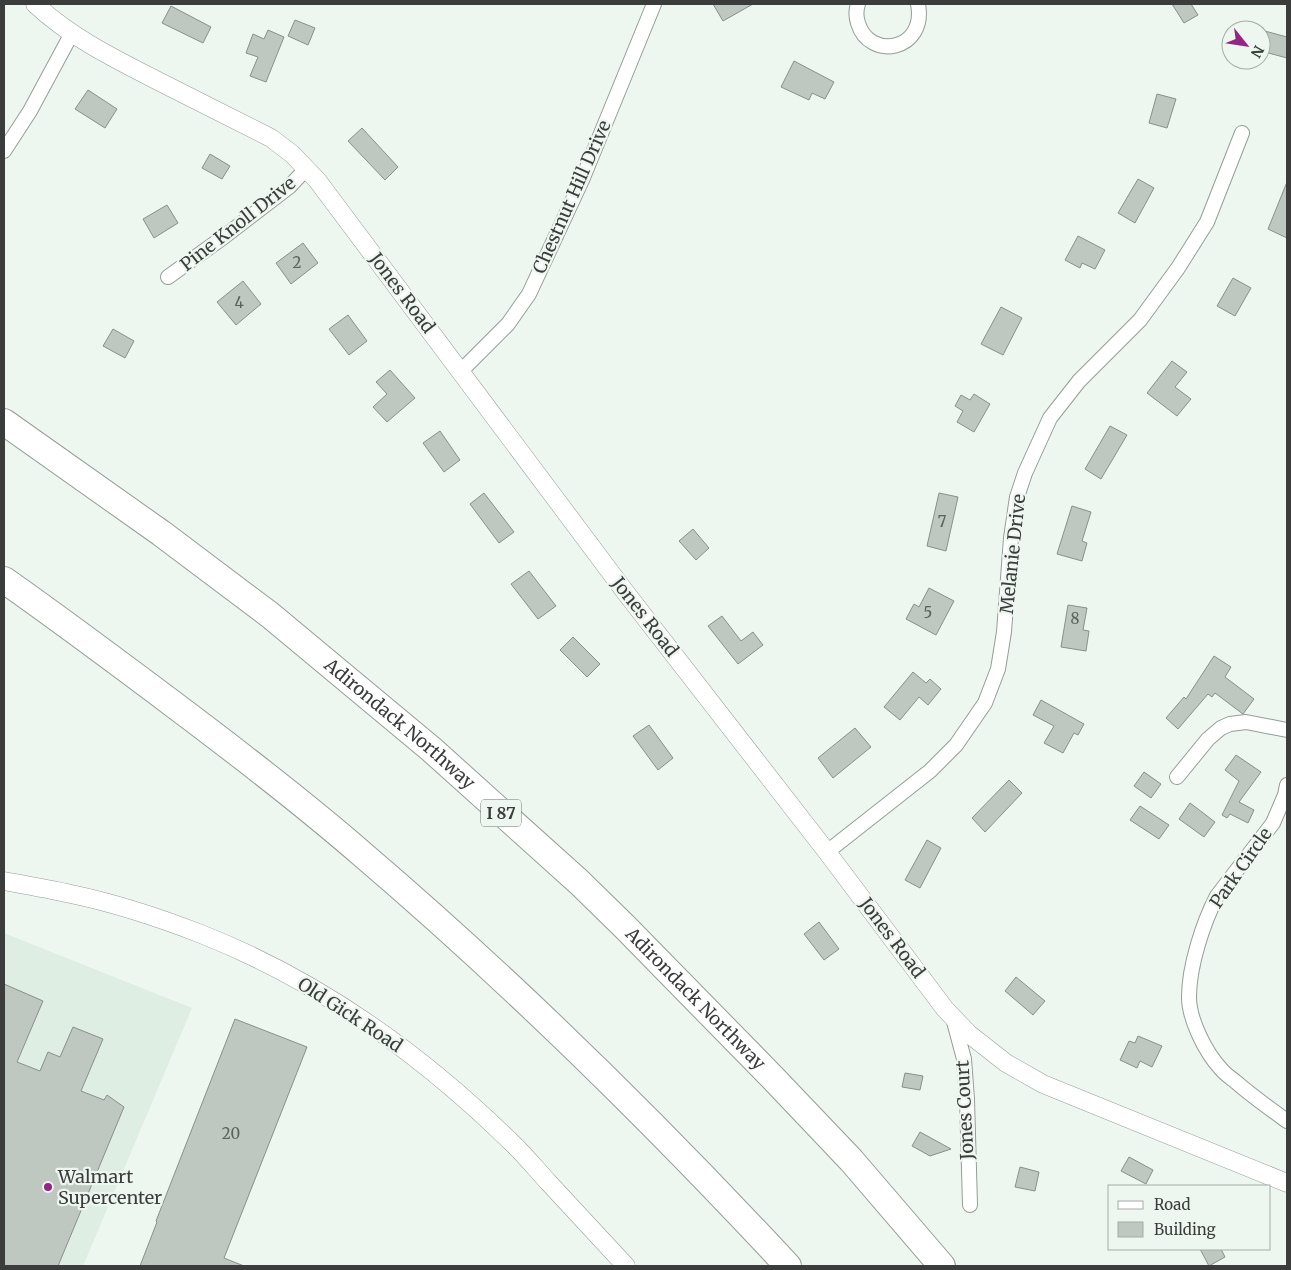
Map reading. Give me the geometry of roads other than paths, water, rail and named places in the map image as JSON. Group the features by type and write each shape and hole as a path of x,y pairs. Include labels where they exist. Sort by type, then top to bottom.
{"highway":[{"name":"Adirondack Northway","path":"4,422 161,533 270,615 431,749 579,882 812,1118 851,1160 942,1266"},
{"path":"4,580 68,625 249,760 361,852 451,931 599,1071 732,1205 788,1266"}],"street":[{"name":"Jones Road","path":"35,4 50,18 72,33 119,61 271,138 292,154 317,180 626,592 945,1009 969,1034 1006,1063 1043,1084 1287,1183"},
{"name":"Chestnut Hill Drive","path":"460,371 508,324 529,294 582,180 654,4"},
{"path":"858,4 857,19 860,29 866,38 875,44 886,46 897,45 906,41 914,33 919,24 918,4"},
{"path":"4,151 30,111 72,33"},
{"name":"Melanie Drive","path":"826,852 930,771 956,745 986,703 998,669 1004,632 1011,538 1017,497 1024,473 1050,418 1079,380 1140,320 1178,268 1207,222 1242,133"},
{"name":"Pine Knoll Drive","path":"168,277 289,187 306,169"},
{"path":"1177,777 1208,739 1221,728 1230,724 1246,722 1287,730"},
{"name":"Park Circle","path":"1287,785 1285,795 1273,823 1217,896 1212,906 1197,948 1190,982 1189,999 1192,1017 1205,1046 1221,1069 1256,1099 1287,1121"},
{"name":"Old Gick Road","path":"4,881 72,894 130,910 184,928 285,972 331,1000 411,1055 454,1088 512,1143 626,1266"},
{"name":"Jones Court","path":"953,1017 964,1059 970,1205"}],"place":[{"name":"Walmart Supercenter","path":"48,1187"}]}
